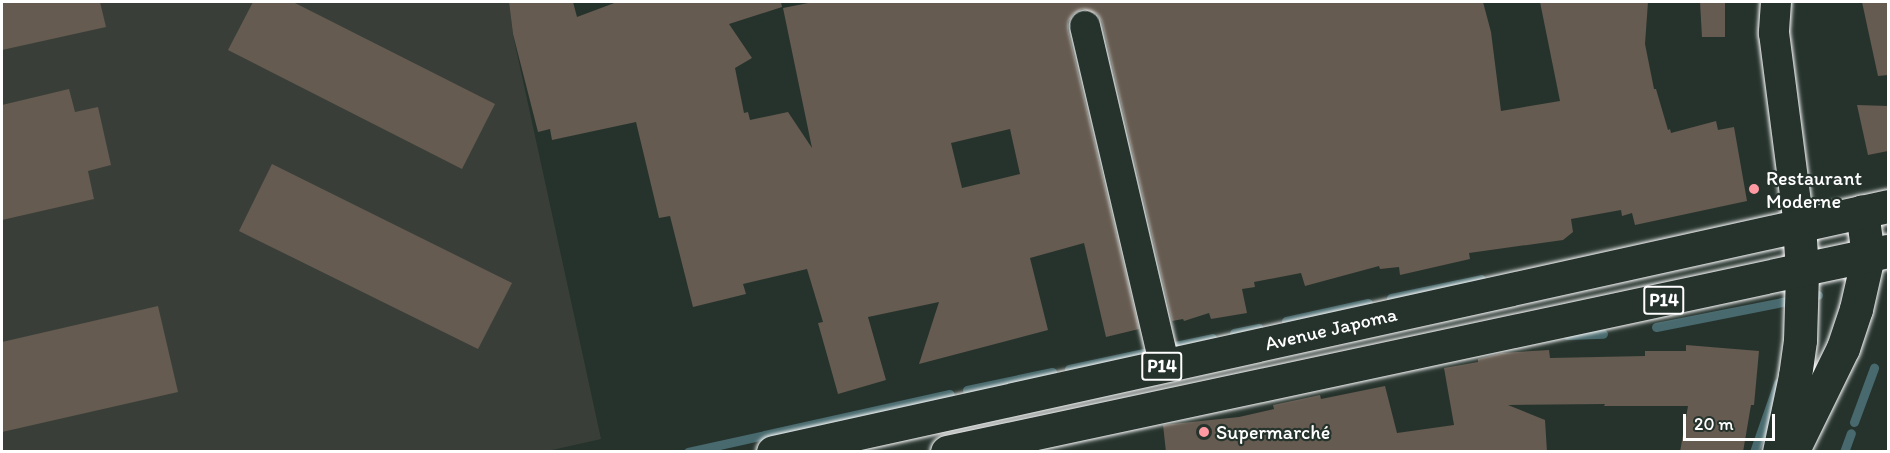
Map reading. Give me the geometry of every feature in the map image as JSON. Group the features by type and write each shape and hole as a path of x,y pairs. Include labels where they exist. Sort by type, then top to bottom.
{"main road":[{"name":"Avenue Japoma","path":"774,452 1875,209"},
{"path":"1792,452 1843,348 1878,254 1875,209"},
{"path":"1779,452 1795,376 1802,271 1799,225"},
{"name":"Avenue Japoma","path":"947,452 1878,254"}],"street":[{"path":"1776,2 1774,33 1799,225"},
{"path":"1085,26 1165,366"}],"shaded area":[{"path":"2,2 509,2 513,35 601,439 543,452 2,451"}],"building":[{"path":"2,2 100,2 106,27 2,50"},
{"path":"253,2 293,2 495,104 462,169 228,50"},
{"path":"509,2 573,2 577,17 617,2 781,2 782,7 729,24 752,58 735,68 744,113 748,112 750,120 788,112 812,148 783,8 813,2 1483,2 1491,32 1501,111 1560,101 1540,2 1648,2 1645,44 1654,89 1656,89 1668,130 1670,129 1671,133 1716,121 1718,130 1734,127 1747,201 1635,225 1632,213 1622,216 1621,210 1571,219 1573,232 1563,240 1469,253 1470,259 1400,275 1399,267 1380,269 1379,266 1305,286 1301,273 1254,282 1255,287 1242,289 1247,313 1211,319 1209,313 1184,321 1183,319 1172,321 1102,22 1097,14 1082,9 1073,14 1068,22 1068,30 1139,329 1106,337 1084,243 1030,258 1048,330 919,364 939,302 868,317 886,380 838,394 818,323 823,322 807,269 743,284 746,294 693,307 670,216 659,218 636,122 552,140 550,129 538,132 513,34","holes":["1010,129 1020,174 962,188 951,143"]},
{"path":"1700,2 1725,2 1725,37 1702,37"},
{"path":"1862,2 1888,2 1888,75 1878,76"},
{"path":"69,89 75,112 98,107 111,165 88,171 94,199 2,220 2,105"},
{"path":"1857,105 1888,106 1888,151 1868,155"},
{"path":"272,164 512,283 478,349 239,231"},
{"path":"158,306 178,392 2,432 2,342"},
{"path":"1686,345 1759,351 1754,405 1751,405 1743,452 1680,452 1688,406 1604,406 1605,404 1508,405 1545,420 1547,452 1166,452 1163,425 1239,417 1274,409 1273,405 1320,395 1321,399 1385,386 1397,433 1454,425 1444,368 1478,362 1478,359 1502,353 1549,350 1550,358 1645,356 1645,351 1686,351"}],"waterway":[{"path":"1391,298 1481,279"},
{"path":"1656,327 1818,295"},
{"path":"1286,321 1368,303"},
{"path":"1234,333 1258,328"},
{"path":"1567,335 1603,334"},
{"path":"1175,346 1212,338"},
{"path":"1069,369 1153,351"},
{"path":"1854,422 1874,368"},
{"path":"967,390 1052,372"},
{"path":"1754,452 1778,383"},
{"path":"688,452 950,394"},
{"path":"1844,452 1851,433"}],"place":[{"name":"Restaurant Moderne","path":"1754,189"},
{"name":"Supermarché","path":"1204,432"}]}
